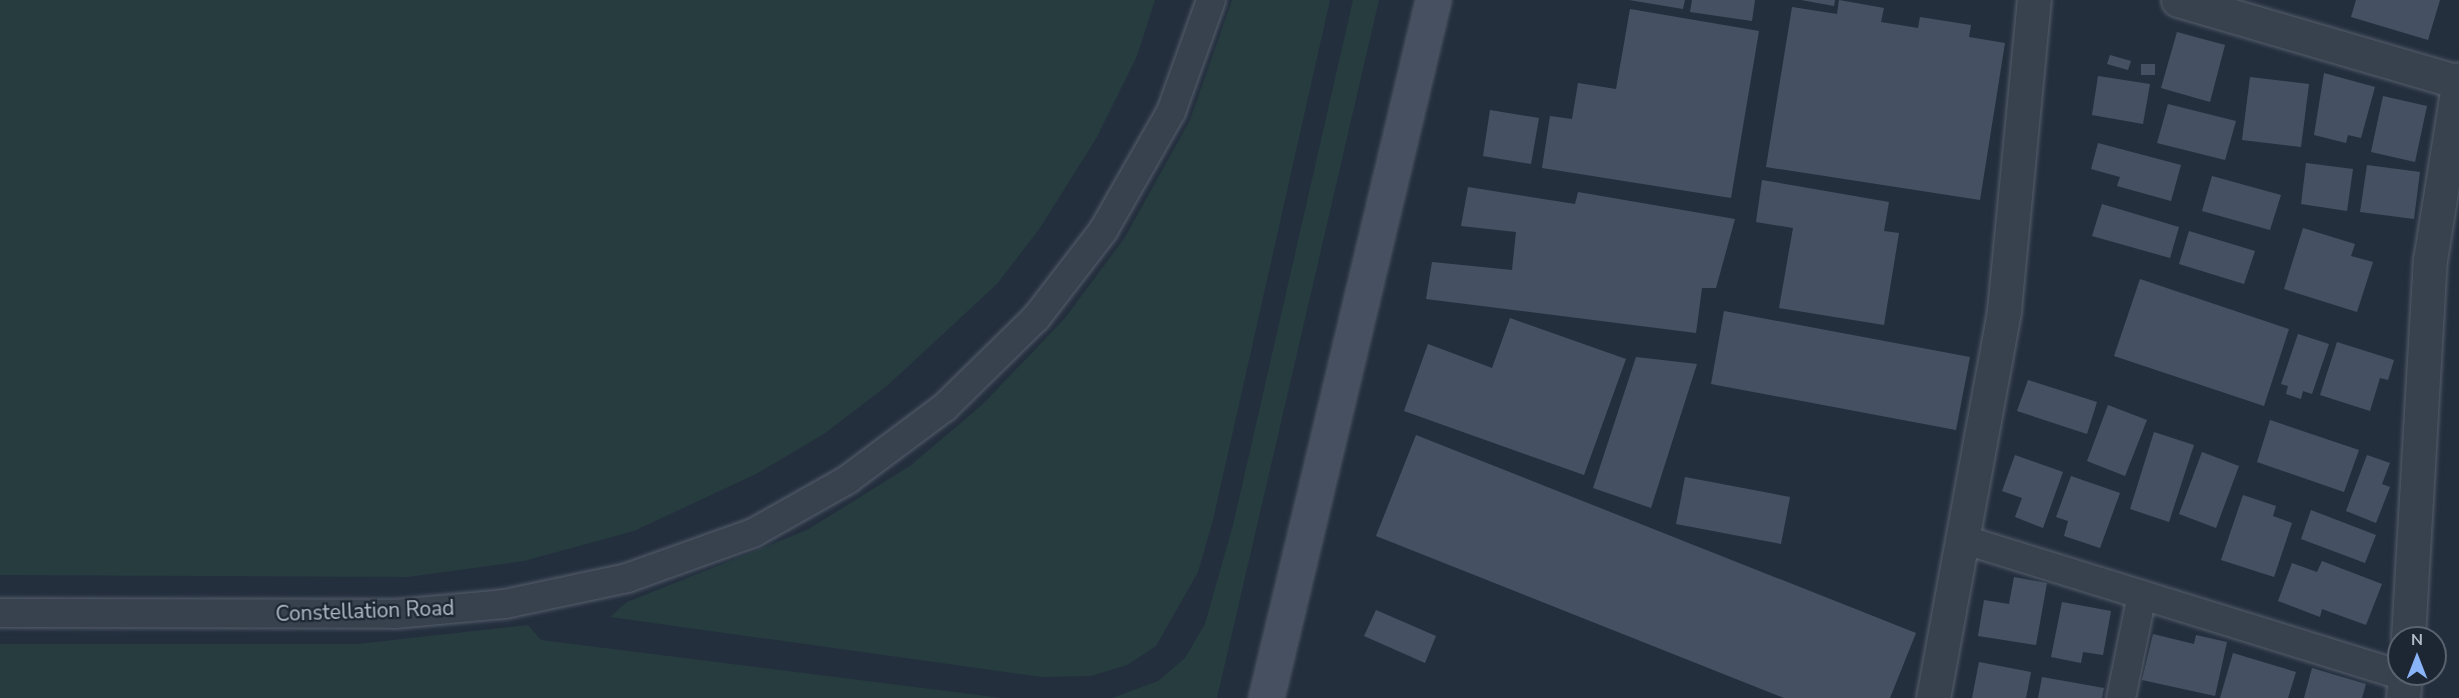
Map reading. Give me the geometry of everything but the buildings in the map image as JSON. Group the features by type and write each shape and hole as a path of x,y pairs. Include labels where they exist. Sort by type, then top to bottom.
{"street":[{"path":"1266,698 1433,0"},
{"path":"1933,698 1965,540 2004,310 2034,0"},
{"path":"2178,0 2459,81 2430,260 2409,626"}],"lane":[{"name":"Constellation Road","path":"0,613 395,614 505,604 627,578 753,533 847,480 945,407 1036,318 1102,231 1171,112 1211,0"},
{"path":"1965,540 2387,674"},
{"path":"2121,698 2142,595"}],"green space":[{"path":"0,0 1155,0 1137,56 1097,137 1040,228 997,284 888,385 824,434 756,474 634,531 524,561 408,577 0,575"},
{"path":"1232,0 1330,0 1213,520 1198,572 1156,646 1127,665 1091,676 1042,677 610,617 627,602 807,530 910,466 983,404 1065,318 1125,237 1190,120"},
{"path":"1353,0 1379,0 1217,698 1112,698 1158,681 1185,658 1205,624 1233,525"},
{"path":"528,625 541,640 1002,698 0,698 0,644 357,644"}]}
